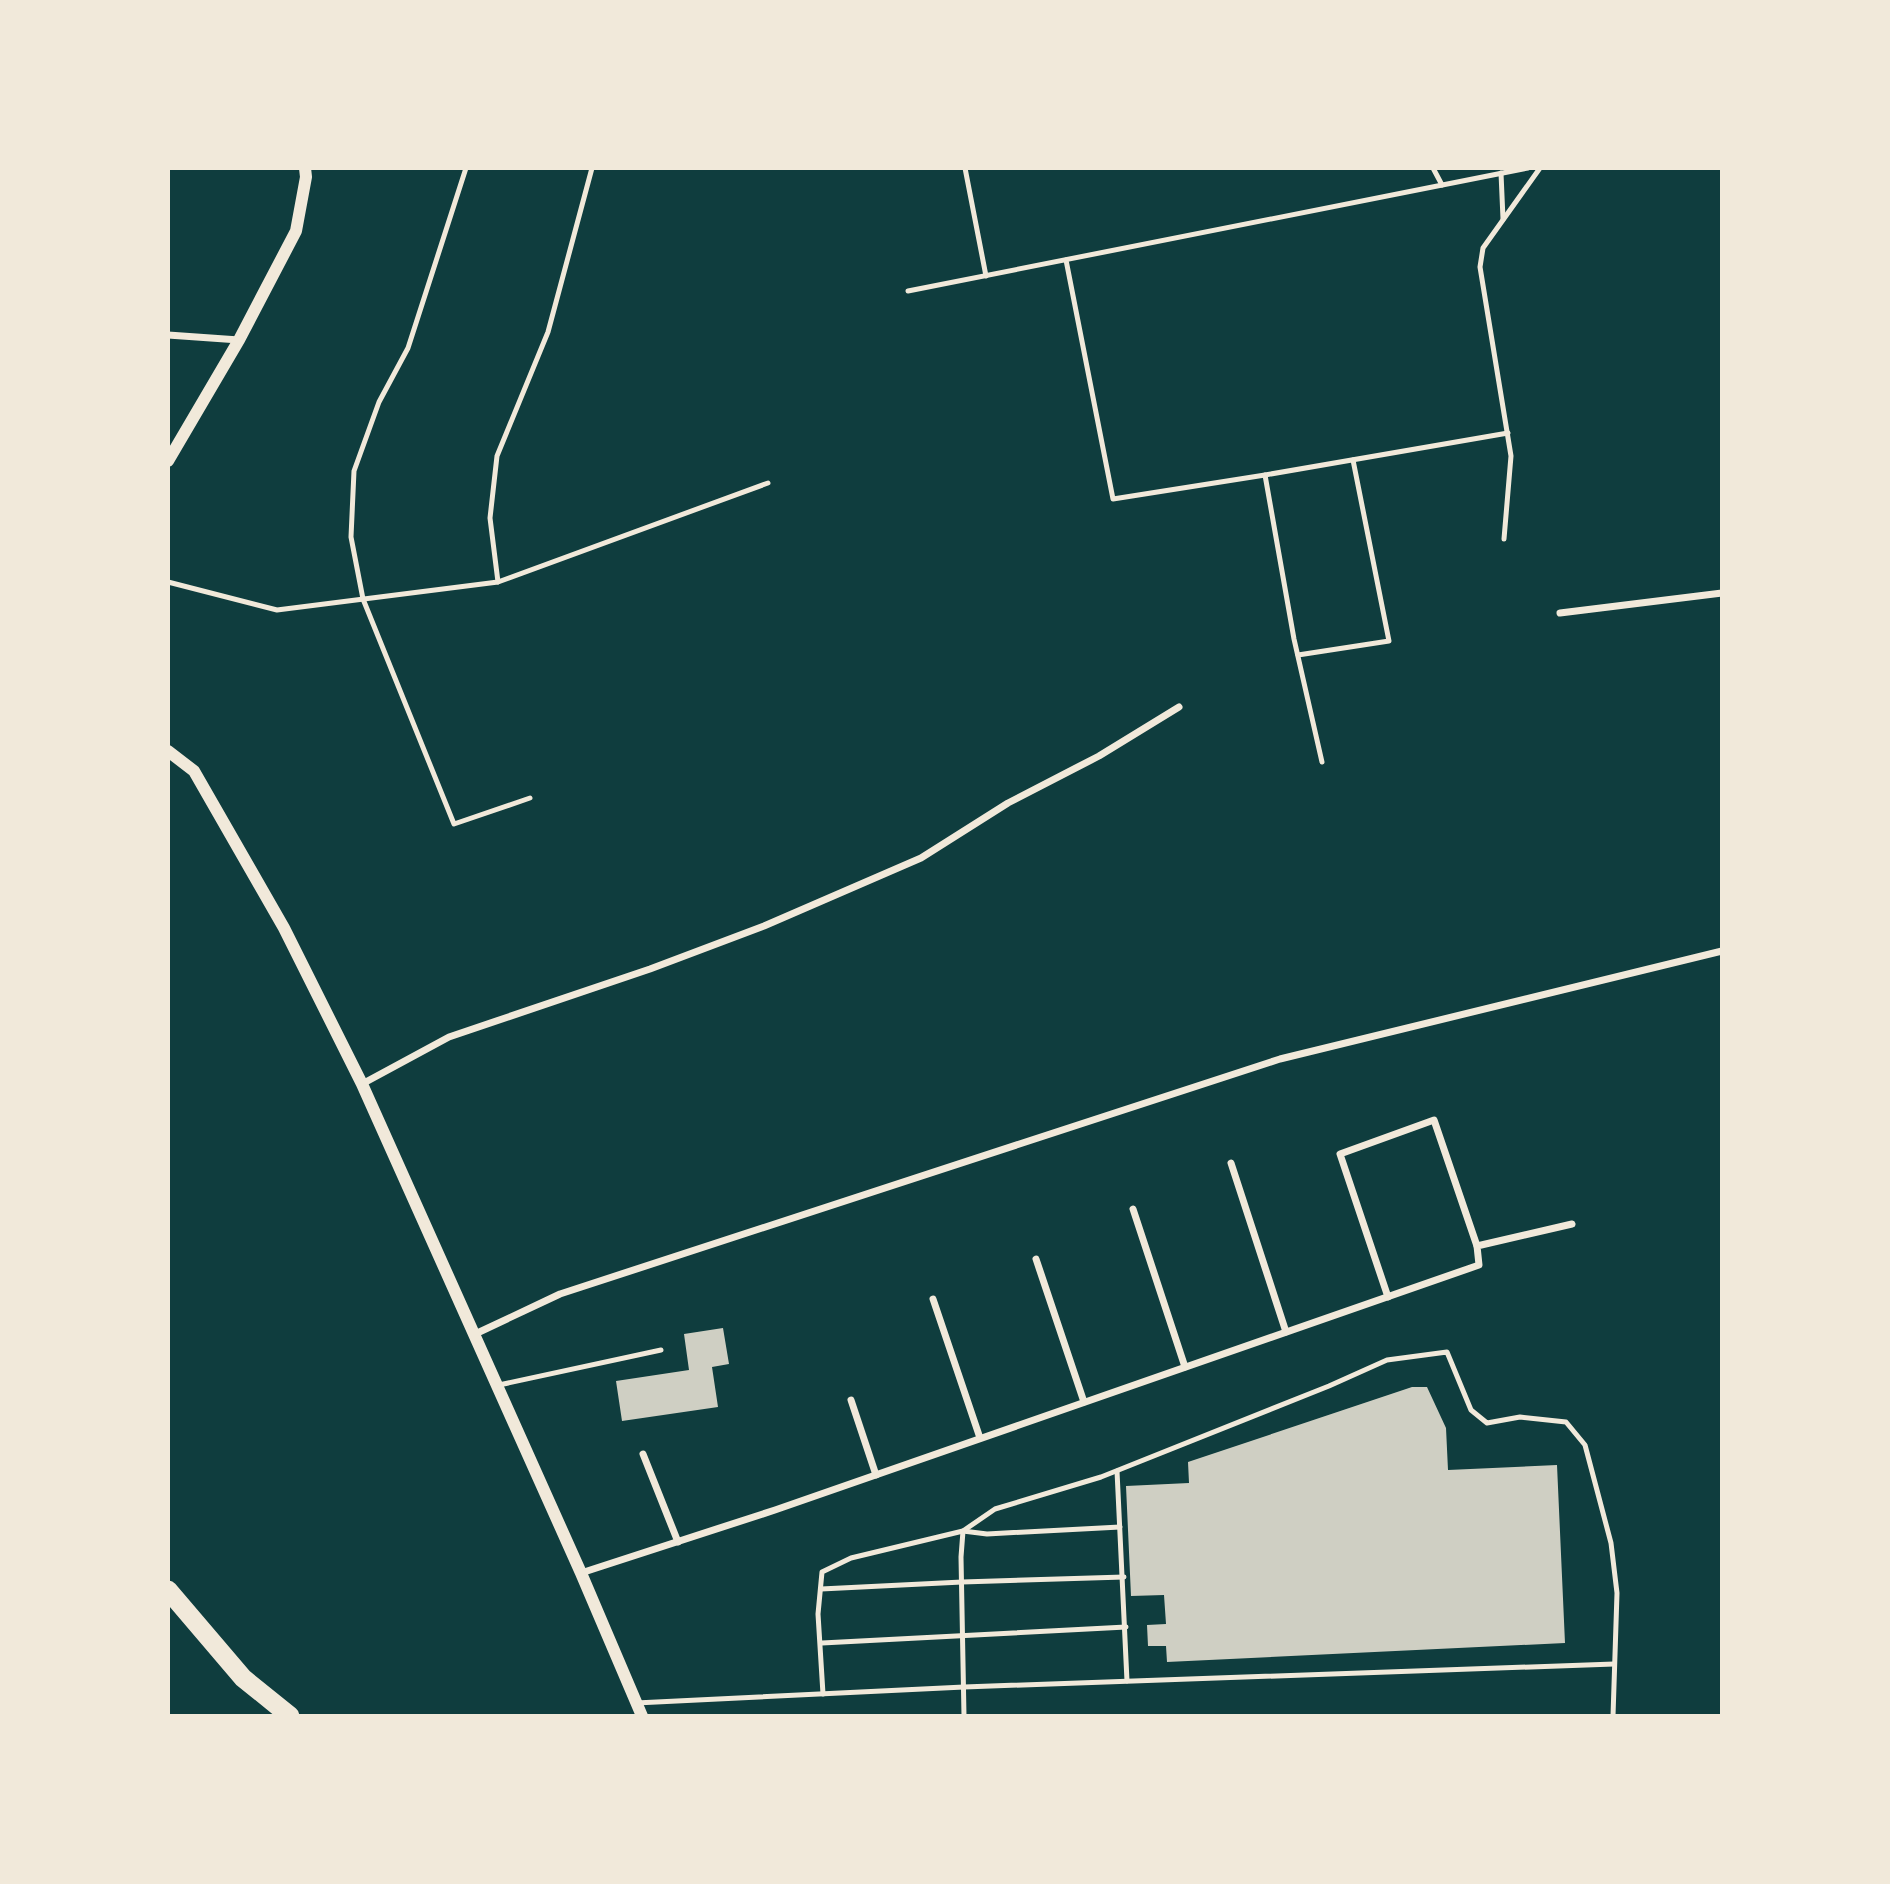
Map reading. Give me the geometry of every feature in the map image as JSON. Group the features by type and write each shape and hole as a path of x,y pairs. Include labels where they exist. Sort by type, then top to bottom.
{"highway":[{"path":"168,1590 243,1678 290,1716"}],"street":[{"path":"168,461 239,340 296,231 306,177 305,168"},
{"path":"168,335 239,340"},
{"path":"1560,613 1722,593"},
{"path":"362,1084 449,1037 650,969 764,926 920,858 1009,803 1099,755 1179,707"},
{"path":"168,751 194,771 284,929 362,1084 472,1335 581,1573 642,1716"},
{"path":"472,1335 560,1294 1280,1059 1722,951"},
{"path":"581,1573 876,1475 980,1438 1388,1297 1479,1265 1477,1247 1434,1120 1340,1154 1388,1297"},
{"path":"1231,1163 1286,1332"},
{"path":"1133,1209 1185,1367"},
{"path":"1477,1247 1572,1224"},
{"path":"1036,1259 1084,1402"},
{"path":"933,1299 980,1438"},
{"path":"851,1400 876,1475"},
{"path":"643,1454 678,1542"}],"lane":[{"path":"466,168 408,348 379,402 354,471 352,537 363,599 454,824 530,798"},
{"path":"498,582 490,518 497,456 548,332 592,168"},
{"path":"965,168 986,276"},
{"path":"1433,168 1441,185"},
{"path":"908,291 1528,168"},
{"path":"1504,539 1511,472 1508,433 1480,267 1483,248 1540,168"},
{"path":"1501,173 1503,219"},
{"path":"1066,260 1113,499 1508,433"},
{"path":"1298,654 1389,641 1353,460"},
{"path":"1265,475 1298,654 1322,762"},
{"path":"168,582 277,610 498,582 768,483"},
{"path":"496,1386 661,1350"},
{"path":"823,1693 822,1643 818,1614 822,1572 851,1558 962,1531 995,1509 1117,1471 1387,1360 1447,1352 1471,1410 1486,1423 1520,1417 1566,1422 1585,1445 1611,1543 1617,1593 1613,1716"},
{"path":"1117,1471 1127,1681"},
{"path":"962,1531 987,1534 1120,1527"},
{"path":"962,1531 964,1716"},
{"path":"821,1589 1124,1577"},
{"path":"822,1643 1125,1627"},
{"path":"636,1703 964,1686 1614,1664"}],"building":[{"path":"723,1328 729,1364 712,1367 718,1407 622,1421 616,1381 689,1370 684,1334"},
{"path":"1412,1387 1427,1387 1446,1428 1448,1470 1557,1465 1565,1643 1167,1662 1166,1646 1148,1646 1147,1625 1166,1624 1164,1595 1131,1596 1126,1486 1189,1483 1188,1462"}]}
